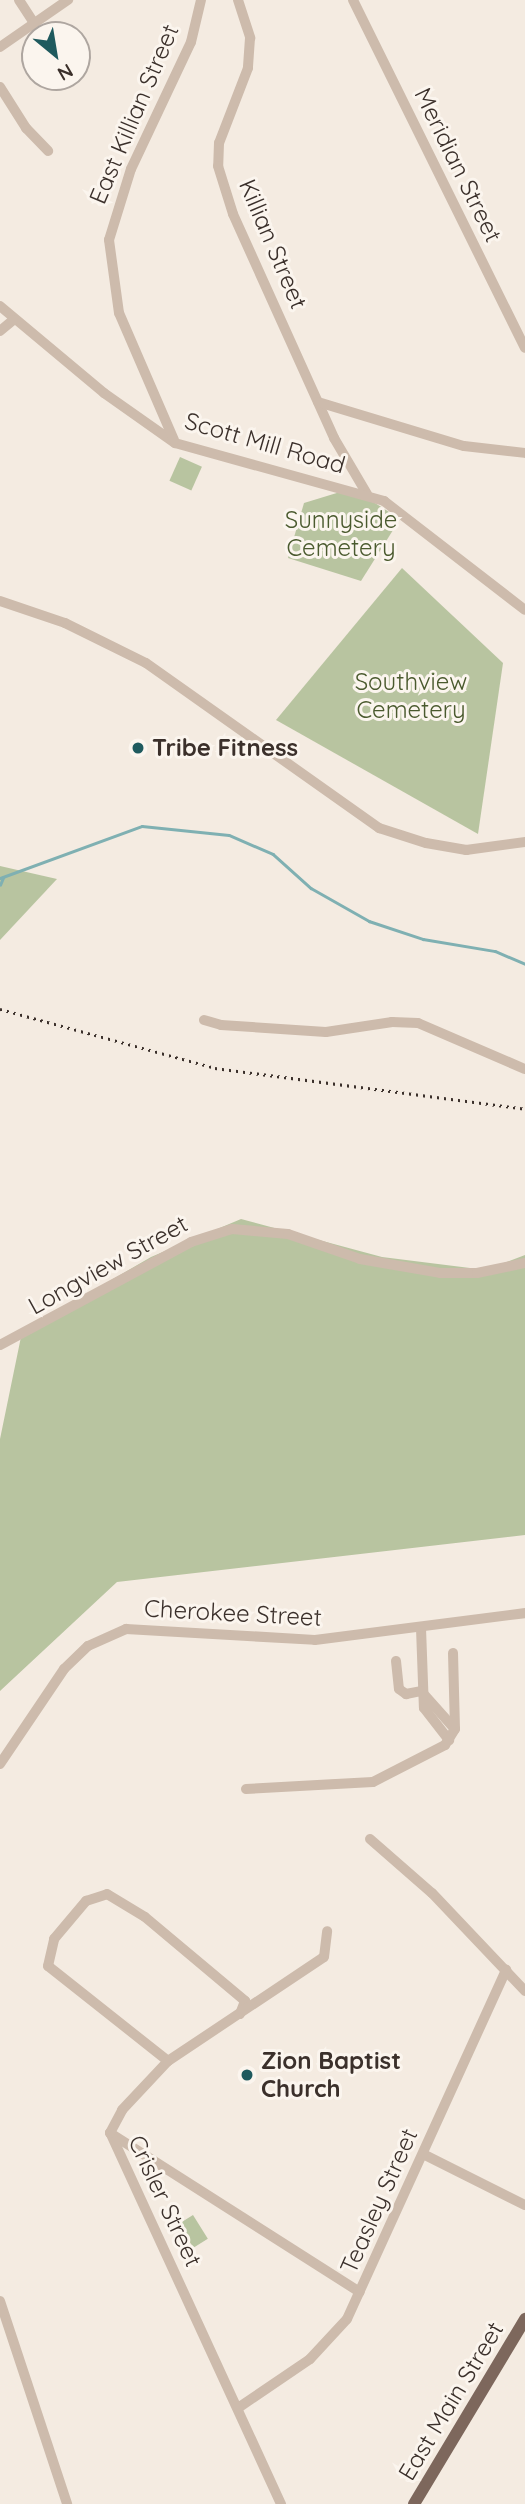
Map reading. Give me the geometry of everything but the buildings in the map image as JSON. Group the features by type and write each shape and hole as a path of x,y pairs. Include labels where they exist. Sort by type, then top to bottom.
{"main road":[{"name":"East Main Street","path":"414,2504 525,2319"}],"street":[{"path":"19,0 33,21"},
{"path":"37,21 68,0"},
{"name":"East Killian Street","path":"175,443 119,313 109,240 131,169 191,42 201,0"},
{"name":"Killian Street","path":"238,0 250,38 248,68 219,143 218,166 233,214 318,402 367,494"},
{"name":"Meridian Street","path":"354,0 525,348"},
{"path":"0,47 21,32"},
{"path":"0,86 26,128 48,151"},
{"name":"Scott Mill Road","path":"0,306 13,320 175,443 367,494 411,518 525,610"},
{"path":"0,331 13,320"},
{"path":"318,402 464,446 525,453"},
{"path":"0,601 65,623 146,663 379,828 426,843 466,850 525,842"},
{"path":"204,1020 221,1025 326,1032 392,1022 418,1023 525,1069"},
{"name":"Longview Street","path":"0,1345 191,1242 225,1230 288,1234 360,1259 440,1273 477,1273 525,1263"},
{"name":"Cherokee Street","path":"0,1764 64,1670 88,1647 127,1629 315,1640 525,1613"},
{"path":"421,1628 421,1691 424,1708 449,1740"},
{"path":"246,1789 363,1784 449,1740 455,1729 453,1653"},
{"path":"396,1661 399,1689 406,1694 421,1691"},
{"path":"421,1691 455,1729"},
{"path":"370,1839 525,1990"},
{"path":"168,2061 48,1966 54,1939 86,1901 107,1894 145,1917 245,2001 240,2014"},
{"name":"Crisler Street","path":"281,2504 110,2133 122,2110 168,2061 324,1957 327,1931"},
{"name":"Teasley Street","path":"238,2408 319,2352 347,2319 506,1970"},
{"path":"110,2133 360,2292"},
{"path":"423,2154 525,2204"},
{"path":"0,2301 66,2504"}],"green space":[{"path":"180,457 202,467 191,491 169,481"},
{"name":"Sunnyside Cemetery","path":"340,492 375,503 400,519 361,581 288,558 304,503"},
{"name":"Southview Cemetery","path":"402,568 503,663 478,834 276,720"},
{"path":"0,866 57,879 0,940"},
{"path":"241,1219 382,1257 486,1270 525,1255 525,1535 117,1582 0,1691 0,1439 22,1332 151,1257"},
{"path":"193,2215 208,2239 193,2248 179,2224"}],"waterway":[{"path":"0,878 142,826 229,835 273,854 311,888 369,921 423,939 495,951 525,964"},
{"path":"0,885 3,878"}],"railway":[{"path":"0,1009 215,1068 525,1109"}],"place":[{"name":"Tribe Fitness","path":"138,748"},
{"name":"Zion Baptist Church","path":"247,2075"}]}
